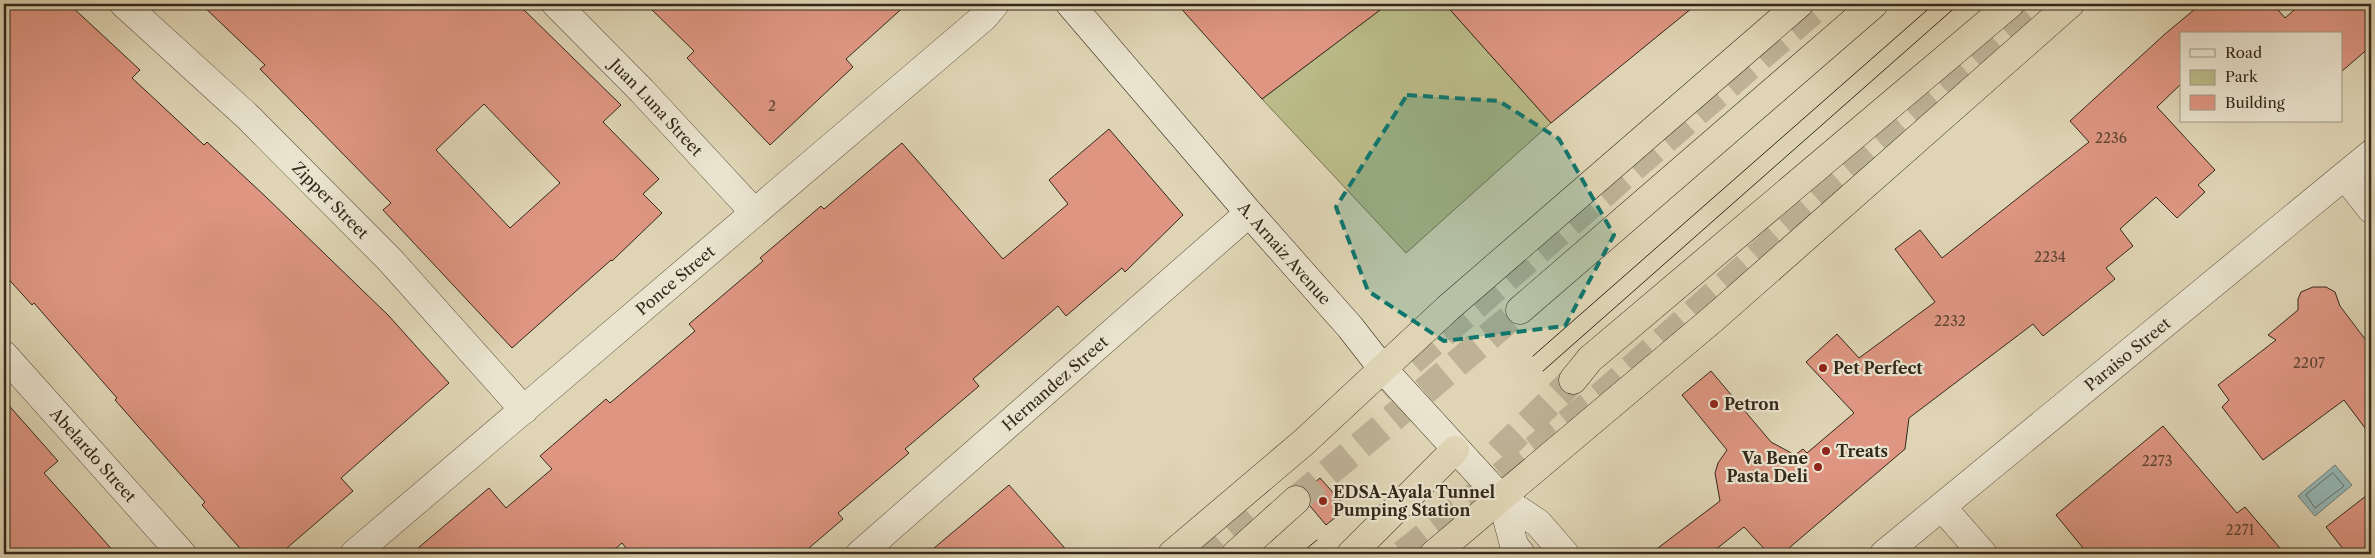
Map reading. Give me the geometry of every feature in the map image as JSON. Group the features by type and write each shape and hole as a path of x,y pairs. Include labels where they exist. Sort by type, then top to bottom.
{"highway":[{"path":"1172,554 1304,442 1382,368 1799,4"},
{"path":"1520,310 1874,4"},
{"path":"1574,380 1590,359 2010,4"},
{"path":"1434,554 1502,499 1714,318 2070,4"},
{"path":"1351,554 1455,450"},
{"path":"1236,554 1296,500"}],"street":[{"name":"Zipper Street","path":"124,4 248,117 390,260 524,410"},
{"name":"Juan Luna Street","path":"556,4 642,91 754,212"},
{"name":"Ponce Street","path":"354,554 984,17 995,4"},
{"name":"A. Arnaiz Avenue","path":"1070,4 1249,213 1350,327 1382,368 1455,450 1502,499 1538,523 1565,554"},
{"name":"Paraiso Street","path":"1884,554 2371,154"},
{"path":"2345,176 2371,209"},
{"name":"Hernandez Street","path":"860,554 1249,213"},
{"name":"Abelardo Street","path":"4,355 182,554"},
{"path":"1502,499 1514,546 1520,554"},
{"path":"1942,507 1983,554"}],"highlighted area":[{"path":"1407,95 1499,101 1559,139 1614,235 1565,326 1444,341 1368,291 1336,207"}],"green space":[{"path":"1388,4 1445,4 1551,123 1406,253 1262,99"}],"water":[{"path":"2335,465 2352,485 2315,516 2298,496"}],"building":[{"path":"4,4 69,4 140,70 132,78 204,145 207,142 265,196 389,316 449,383 341,478 353,491 280,554 245,554 202,505 205,502 115,400 117,398 34,303 32,305 4,274"},
{"path":"201,4 518,4 621,105 603,122 659,179 643,194 662,213 612,261 512,348 383,210 391,203 260,69 265,65","holes":["484,104 560,183 510,228 436,150"]},
{"path":"646,4 907,4 846,59 853,67 770,145 687,58 694,51"},
{"path":"1177,4 1388,4 1262,99"},
{"path":"1445,4 1697,4 1551,123"},
{"path":"2201,4 2273,4 2285,18 2301,4 2371,4 2371,46 2342,71 2342,32 2180,32 2180,85 2157,107 2215,170 2198,185 2205,192 2177,218 2156,197 2120,229 2133,246 2106,268 2115,279 2043,336 2033,324 1909,418 1905,449 1782,554 1769,554 1744,527 1710,554 1650,554 1720,501 1715,473 1718,463 1727,450 1682,395 1711,371 1771,442 1795,455 1803,449 1807,453 1854,413 1806,362 1837,334 1859,358 1935,302 1895,249 1920,230 1942,258 2089,142 2070,121 2165,34"},
{"path":"1109,129 1183,215 1125,272 1122,268 1066,316 1058,306 973,379 979,386 905,449 909,453 838,513 843,519 802,554 631,554 622,543 609,554 411,554 489,488 506,508 552,469 540,456 606,399 610,403 695,331 689,324 763,261 760,258 821,206 824,209 902,143 1003,259 1068,204 1049,180"},
{"path":"2313,287 2326,287 2335,292 2340,306 2371,347 2371,436 2344,400 2263,460 2222,407 2229,400 2218,385 2276,340 2268,335 2298,310 2298,299 2301,292"},
{"path":"4,400 58,461 44,473 116,554 4,554"},
{"path":"2163,426 2237,513 2245,507 2285,554 2088,554 2056,515"},
{"name":"EDSA-Ayala Tunnel Pumping Station","path":"1320,478 1347,508 1326,525 1310,506 1311,497 1307,489"},
{"path":"1009,485 1070,554 927,554"},
{"path":"2371,492 2371,554 2347,554 2326,527"}],"tunnel":[{"path":"1380,389 1821,4"},
{"path":"1403,554 1602,395 2040,4"},
{"path":"1296,500 1520,310"},
{"path":"1468,482 1573,380"},
{"path":"1194,554 1245,509"}],"tram line":[{"path":"1533,356 1934,4"},
{"path":"1543,371 1959,4"},
{"path":"1300,554 1317,540"}],"place":[{"name":"Pet Perfect","path":"1823,368"},
{"name":"Petron","path":"1714,404"},
{"name":"Treats","path":"1826,451"},
{"name":"Va Bene Pasta Deli","path":"1818,467"},
{"name":"EDSA-Ayala Tunnel Pumping Station","path":"1323,501"}]}
